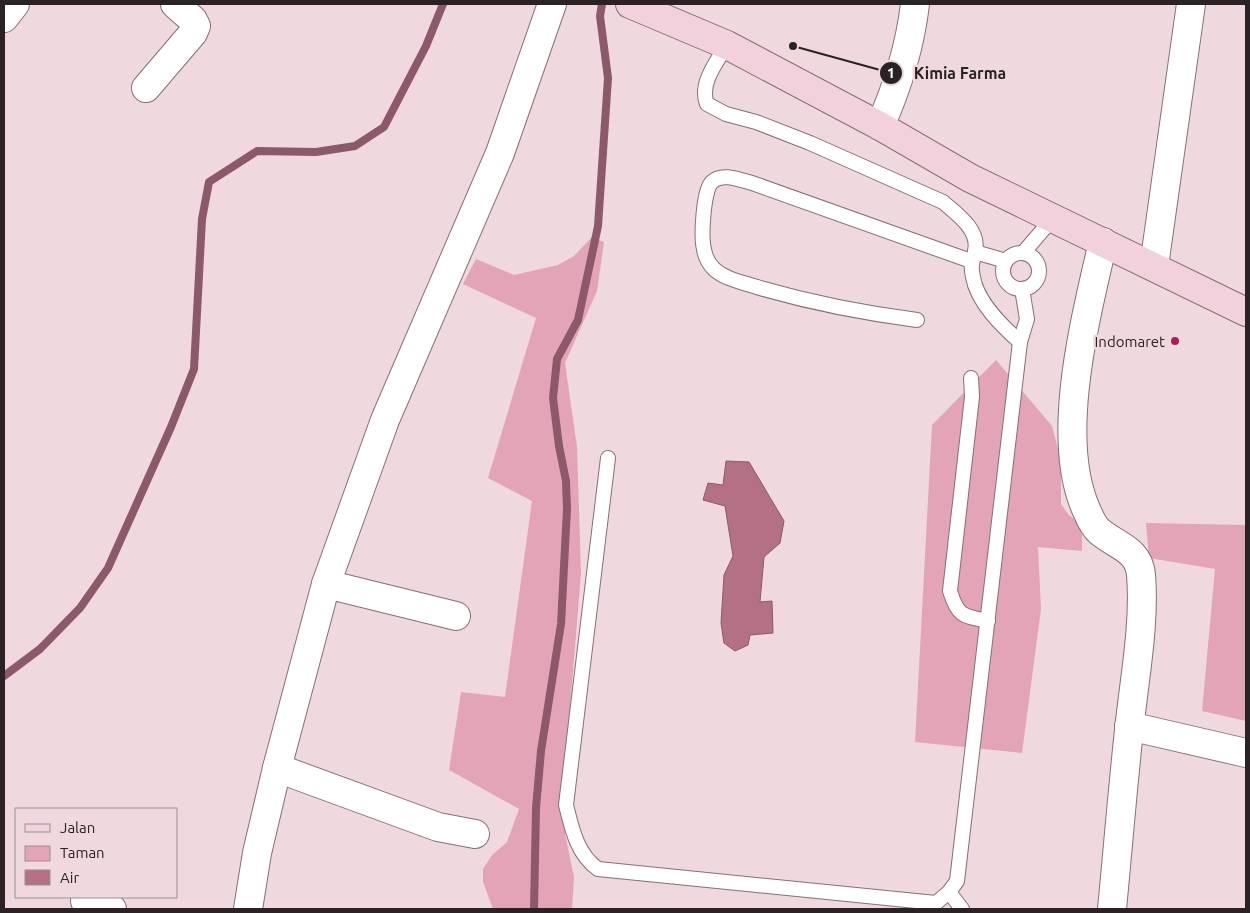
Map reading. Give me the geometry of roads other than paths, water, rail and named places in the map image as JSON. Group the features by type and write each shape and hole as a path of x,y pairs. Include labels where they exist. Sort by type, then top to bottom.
{"street":[{"path":"146,88 193,33 196,26 194,20 175,4"},
{"path":"248,909 257,853 277,768 326,584 385,420 500,153 552,4"},
{"path":"630,4 727,45 880,126 970,178 1054,217 1246,312"},
{"path":"880,126 890,104 906,52 915,4"},
{"path":"1154,266 1191,4"},
{"path":"1103,242 1083,333 1070,434 1075,471 1089,516 1097,530 1130,551 1138,560 1141,573 1140,625 1112,909"},
{"path":"326,584 456,616"},
{"path":"1129,726 1246,753"},
{"path":"277,768 438,827 475,834"},
{"path":"85,901 112,909"}],"lane":[{"path":"727,45 712,70 705,89 704,95 708,104 726,114 756,122 810,143 943,202 969,227 974,236 973,279 977,290 1003,326 1020,342"},
{"path":"917,320 850,311 806,301 731,279 715,270 708,261 704,248 706,192 712,182 722,177 752,182 973,257 1006,261"},
{"path":"1023,253 1054,217"},
{"path":"1023,253 1031,256 1036,263 1038,272 1036,280 1030,286 1022,289 1012,287 1005,280 1003,271 1006,261 1011,256 1023,253"},
{"path":"608,458 566,805 578,844 587,861 598,869 936,903 949,892 957,881 1020,342 1028,319 1022,289"},
{"path":"971,378 972,397 950,592 956,610 965,617 988,621"},
{"path":"949,892 962,909"}],"water":[{"path":"726,461 749,462 784,521 780,543 764,557 760,602 772,601 773,633 750,635 748,645 735,651 724,643 721,623 724,575 733,556 725,506 703,500 708,483 723,485"}],"waterway":[{"path":"4,676 40,649 80,608 108,568 171,427 194,369 202,219 209,182 257,151 316,152 355,146 384,127 426,46 443,4"},
{"path":"534,909 536,808 541,751 561,624 567,509 566,481 553,398 557,359 578,320 598,226 608,78 600,16 602,4"}],"place":[{"name":"Kimia Farma","path":"793,46"},
{"name":"Indomaret","path":"1175,341"}]}
